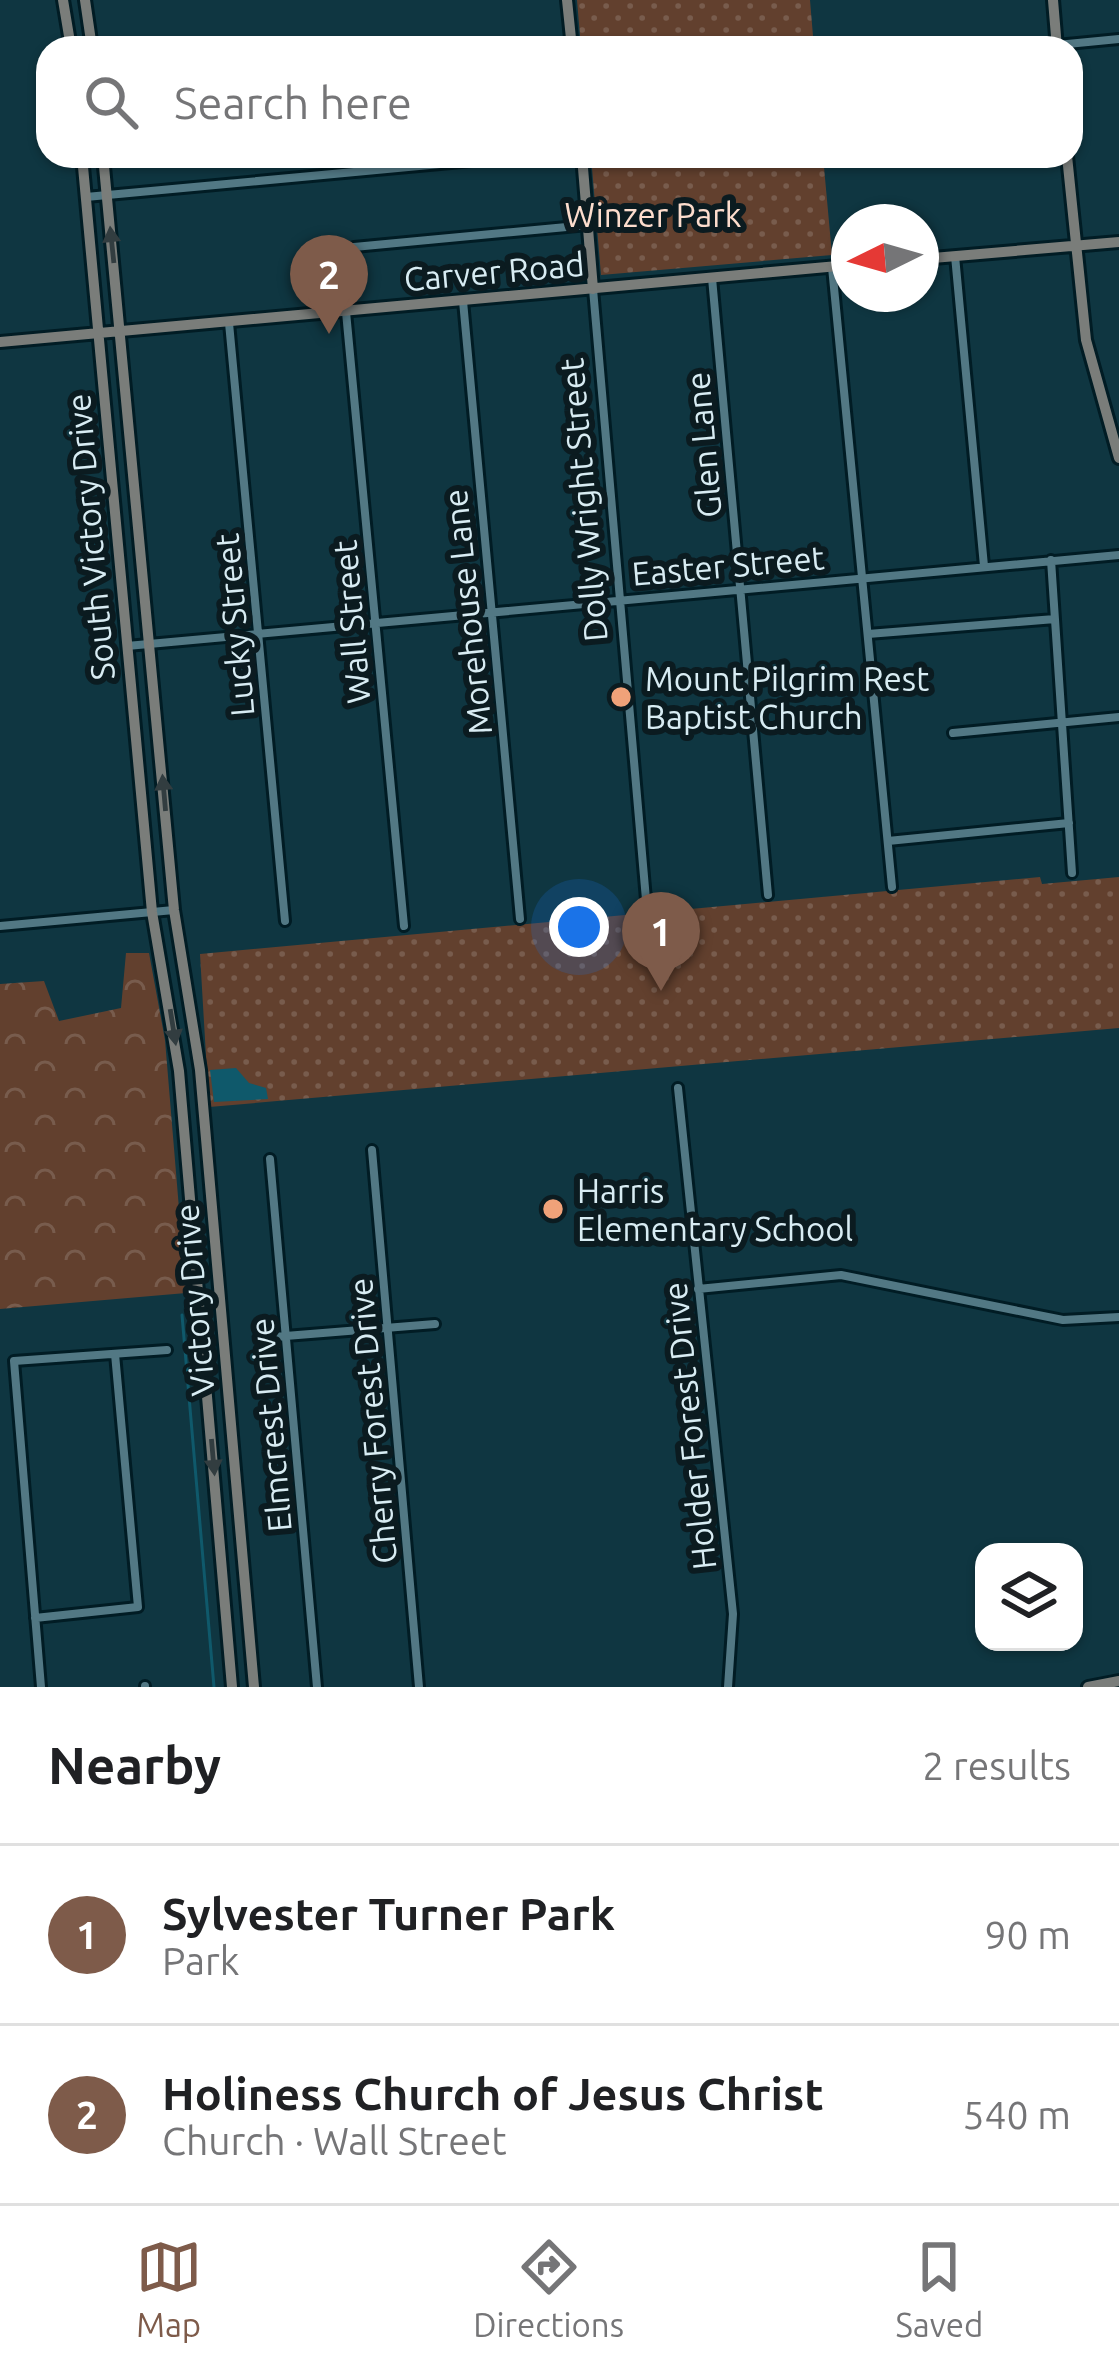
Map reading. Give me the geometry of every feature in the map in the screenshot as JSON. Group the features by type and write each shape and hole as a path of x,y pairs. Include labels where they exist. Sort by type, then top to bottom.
{"main road":[{"path":"63,0 69,36"},
{"path":"85,0 90,36"},
{"path":"567,0 571,36"},
{"path":"1053,0 1056,36"},
{"name":"South Victory Drive","path":"83,168 152,912"},
{"name":"South Victory Drive","path":"104,168 174,910"},
{"name":"Dolly Wright Street","path":"583,168 592,290"},
{"path":"1068,168 1086,340 1119,458"},
{"path":"939,257 1119,242"},
{"name":"Carver Road","path":"0,342 831,267"},
{"path":"113,494 136,492"},
{"name":"Victory Drive","path":"174,910 205,1123 254,1687"},
{"name":"Victory Drive","path":"152,912 184,1125 232,1687"},
{"path":"184,1125 205,1123"},
{"path":"204,1343 224,1341"},
{"path":"222,1562 243,1559"},
{"path":"1088,1687 1119,1681"}],"street":[{"path":"1083,44 1119,39"},
{"path":"86,197 401,168"},
{"path":"354,248 588,225"},
{"path":"955,256 985,566"},
{"name":"Glen Lane","path":"712,278 769,895"},
{"name":"Dolly Wright Street","path":"592,290 647,911"},
{"name":"Morehouse Lane","path":"463,301 520,919"},
{"name":"Wall Street","path":"346,312 404,926"},
{"path":"836,312 892,887"},
{"name":"Lucky Street","path":"229,323 285,922"},
{"name":"Easter Street","path":"128,646 1119,555"},
{"path":"1051,560 1072,873"},
{"path":"868,634 1055,619"},
{"path":"953,733 1119,717"},
{"path":"888,842 1069,823"},
{"path":"0,926 174,910"},
{"name":"Holder Forest Drive","path":"678,1088 733,1614 728,1687"},
{"name":"Cherry Forest Drive","path":"372,1150 418,1687"},
{"name":"Elmcrest Drive","path":"269,1159 317,1687"},
{"path":"698,1289 841,1275 1064,1320 1119,1317"},
{"path":"273,1337 435,1324"},
{"path":"40,1687 14,1361 167,1350"},
{"path":"34,1618 137,1607 116,1354"}],"green space":[{"path":"577,0 810,0 813,36 580,36"},
{"name":"Winzer Park","path":"592,168 824,168 831,255 601,275"},
{"path":"1040,877 1042,884 1119,877 1119,1028 209,1107 200,954"},
{"path":"126,953 149,953 165,1040 186,1293 0,1309 0,984 44,981 59,1021 121,1008"}],"water":[{"path":"236,1068 249,1083 266,1088 268,1099 214,1102 210,1070"}],"waterway":[{"path":"182,1315 214,1687"}],"place":[{"name":"Holiness Church of Jesus Christ","path":"329,334"},
{"name":"Mount Pilgrim Rest Baptist Church","path":"621,697"},
{"name":"Sylvester Turner Park","path":"661,991"},
{"name":"Harris Elementary School","path":"553,1209"}]}
